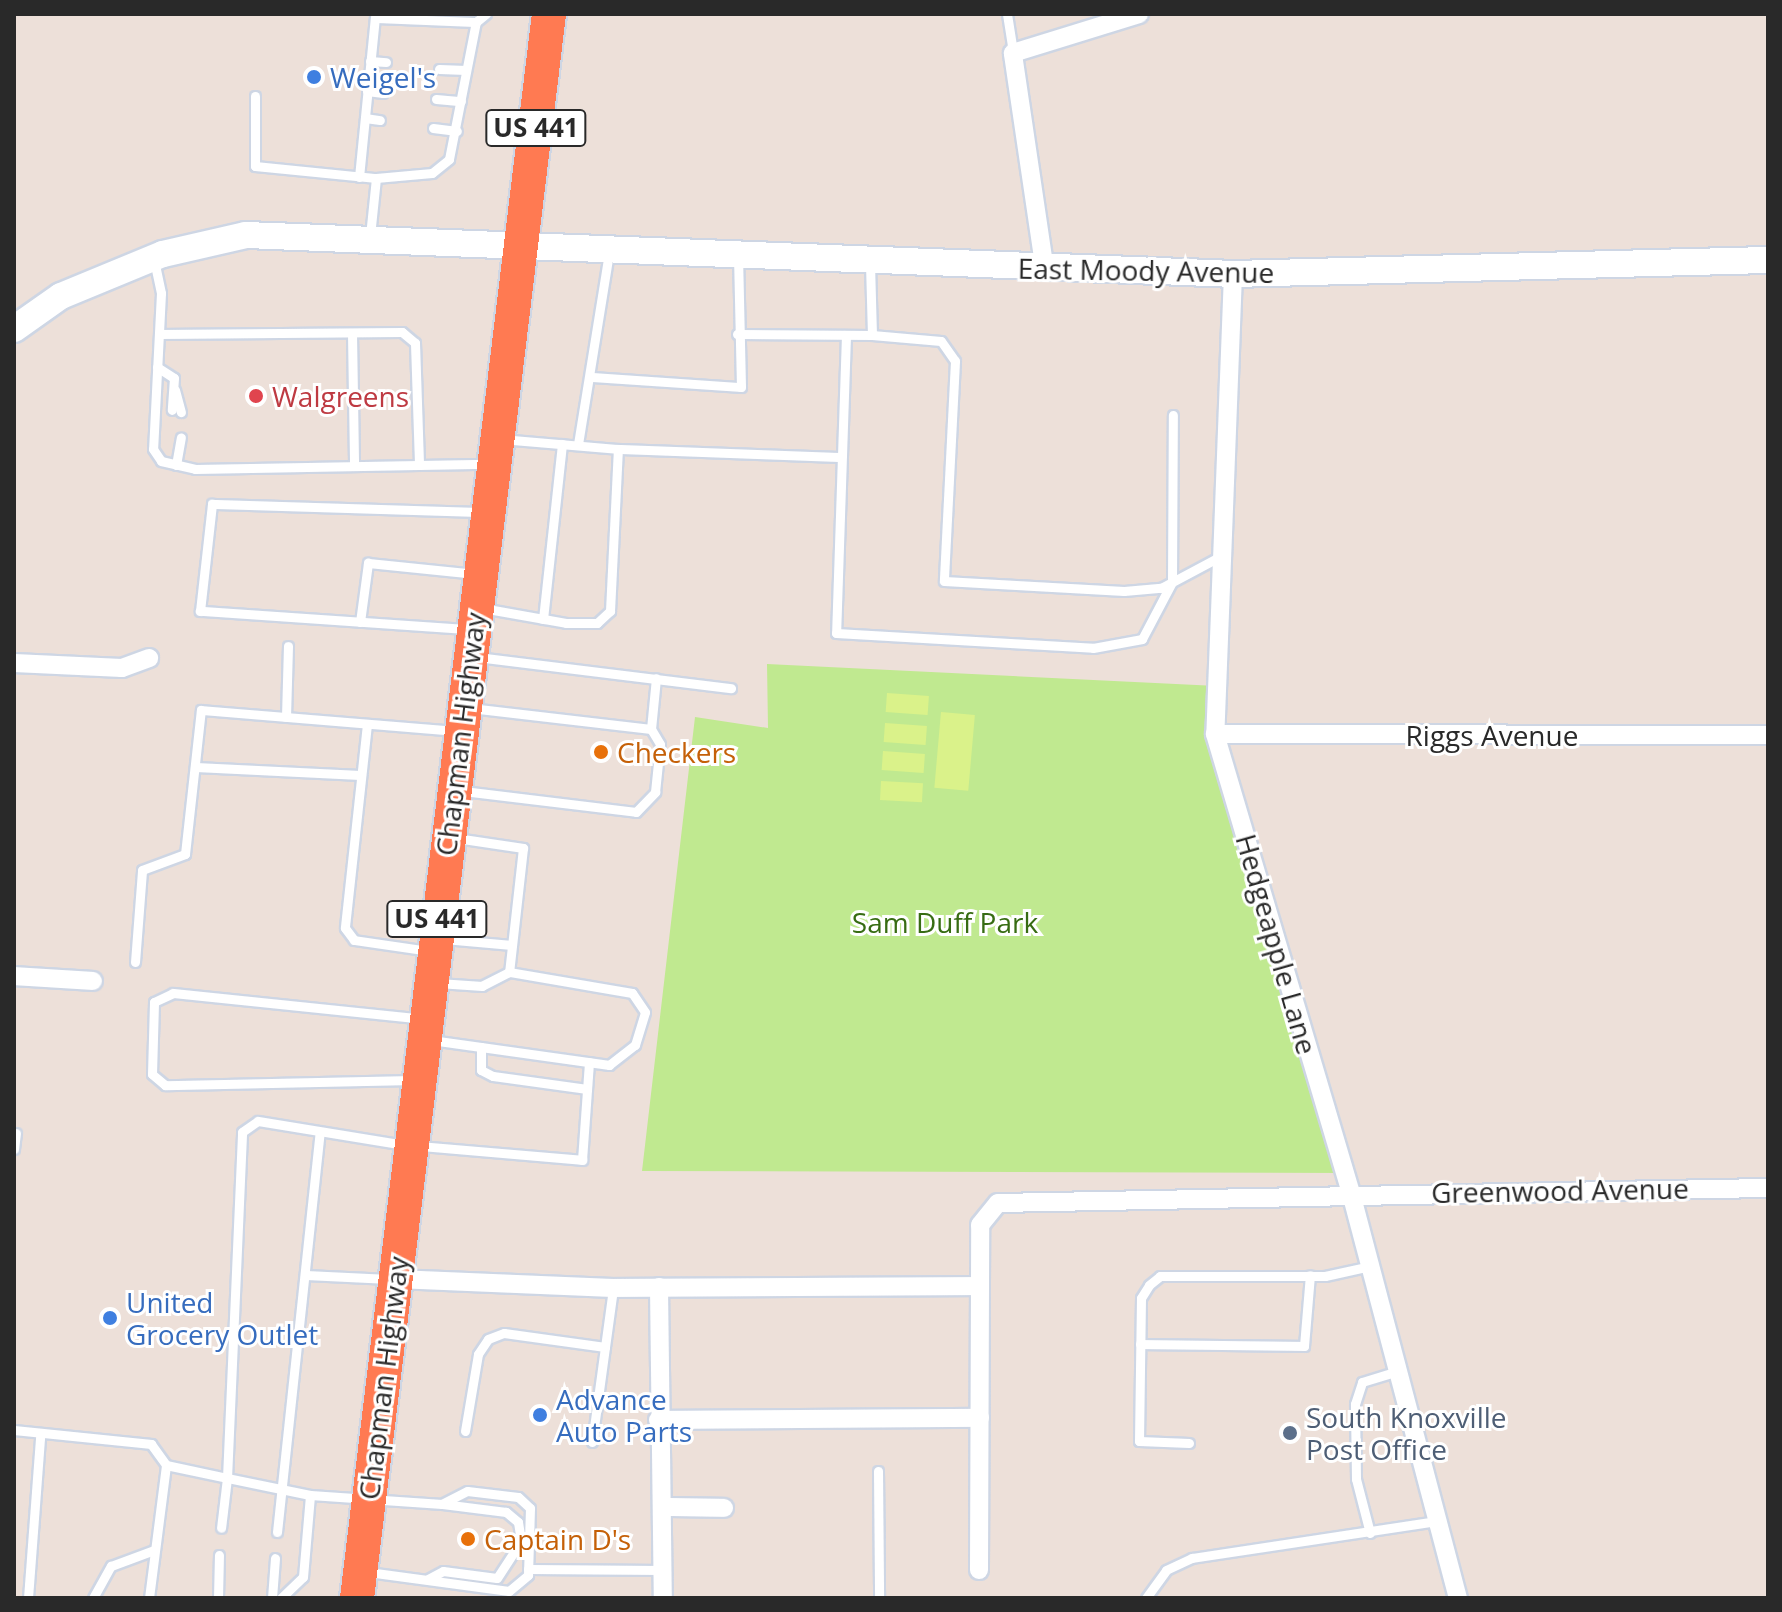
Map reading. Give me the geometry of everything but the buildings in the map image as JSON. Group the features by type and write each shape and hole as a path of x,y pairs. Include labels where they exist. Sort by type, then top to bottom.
{"highway":[{"name":"Chapman Highway","path":"359,1585 460,719 524,241 549,14"}],"main road":[{"name":"East Moody Avenue","path":"14,329 61,296 154,258 246,235 524,241 1045,271 1233,274 1768,260"}],"street":[{"path":"1045,271 1013,53 1139,14"},
{"name":"Hedgeapple Lane","path":"1233,274 1215,734 1352,1197 1458,1598"},
{"path":"14,663 122,668 149,658"},
{"name":"Riggs Avenue","path":"1215,734 1768,735"},
{"path":"14,976 93,981"},
{"name":"Greenwood Avenue","path":"980,1286 980,1225 998,1203 1768,1188"},
{"path":"396,1279 613,1288 980,1286 979,1570"},
{"path":"659,1287 658,1420 663,1507 663,1598"},
{"path":"658,1420 980,1418"},
{"path":"663,1507 724,1508"}],"lane":[{"path":"255,96 255,166 376,178 432,173 449,159 457,131 476,22 486,14"},
{"path":"1007,14 1013,53"},
{"path":"359,177 375,18 476,22"},
{"path":"370,61 386,62"},
{"path":"439,69 466,70"},
{"path":"367,91 383,93"},
{"path":"436,99 461,101"},
{"path":"365,118 380,120"},
{"path":"433,128 457,131"},
{"path":"370,236 376,178"},
{"path":"578,444 593,377 609,245"},
{"path":"593,377 741,387 737,334 737,252"},
{"path":"154,258 159,334 153,449 176,465 419,465 494,451 562,444 841,457"},
{"path":"870,260 872,335"},
{"path":"159,334 402,332 415,343 419,465"},
{"path":"352,333 354,466"},
{"path":"737,334 872,335 941,341 955,361 944,581 1124,591 1172,582 1222,556"},
{"path":"846,335 836,633 1093,648 1142,639 1172,582 1173,415"},
{"path":"157,367 174,378 176,411"},
{"path":"176,465 177,442"},
{"path":"543,619 562,444"},
{"path":"486,512 212,504 200,611 360,622 474,617 597,623 610,611 618,449"},
{"path":"360,622 368,563 474,617 656,678 731,688"},
{"path":"286,717 288,646"},
{"path":"452,789 636,812 655,792 660,744 651,729 656,678"},
{"path":"135,962 142,870 185,854 201,710 367,724 460,719 651,729"},
{"path":"367,724 345,928 354,940 433,957 482,986 509,972 632,993 645,1012 635,1045 609,1065 481,1047 425,1029 173,993 154,1002 152,1074 165,1085 419,1080"},
{"path":"195,767 361,775"},
{"path":"447,837 523,848 509,972"},
{"path":"433,957 512,945"},
{"path":"481,1047 481,1070 493,1076 587,1089"},
{"path":"221,1528 227,1478 242,1132 258,1121 409,1145 582,1160 589,1062"},
{"path":"277,1532 320,1132"},
{"path":"14,1149 16,1133"},
{"path":"1189,1443 1139,1441 1141,1298 1160,1276 1310,1275 1370,1266"},
{"path":"305,1275 396,1279"},
{"path":"1140,1344 1304,1346 1310,1275"},
{"path":"592,1442 613,1288"},
{"path":"465,1431 478,1354 488,1339 504,1333 605,1347"},
{"path":"1370,1533 1356,1479 1356,1396 1362,1382 1398,1371"},
{"path":"14,1430 40,1437 151,1444 166,1465 227,1478 281,1485 310,1495 369,1495 506,1512 518,1522 521,1541 497,1578 443,1571 428,1579"},
{"path":"28,1598 40,1437"},
{"path":"149,1598 166,1465"},
{"path":"878,1471 879,1598"},
{"path":"359,1585 428,1579 509,1591 522,1584 528,1569 525,1502 467,1491 442,1504"},
{"path":"281,1598 303,1577 310,1495"},
{"path":"1146,1598 1166,1570 1192,1558 1437,1521"},
{"path":"93,1598 111,1566 154,1550"},
{"path":"218,1598 219,1555"},
{"path":"272,1598 275,1558"},
{"path":"528,1569 663,1570"}],"green space":[{"name":"Sam Duff Park","path":"767,664 1217,686 1215,734 1344,1173 642,1171 695,717 768,728"},
{"path":"887,693 929,696 928,715 886,712"},
{"path":"941,712 975,715 968,791 934,788"},
{"path":"885,723 927,726 926,745 884,742"},
{"path":"883,751 925,754 924,773 882,770"},
{"path":"881,781 923,783 922,802 880,800"}],"place":[{"name":"Weigel's","path":"314,77"},
{"name":"Walgreens","path":"256,396"},
{"name":"Checkers","path":"601,752"},
{"name":"United Grocery Outlet","path":"110,1318"},
{"name":"Advance Auto Parts","path":"540,1415"},
{"name":"South Knoxville Post Office","path":"1290,1433"},
{"name":"Captain D's","path":"468,1539"}]}
